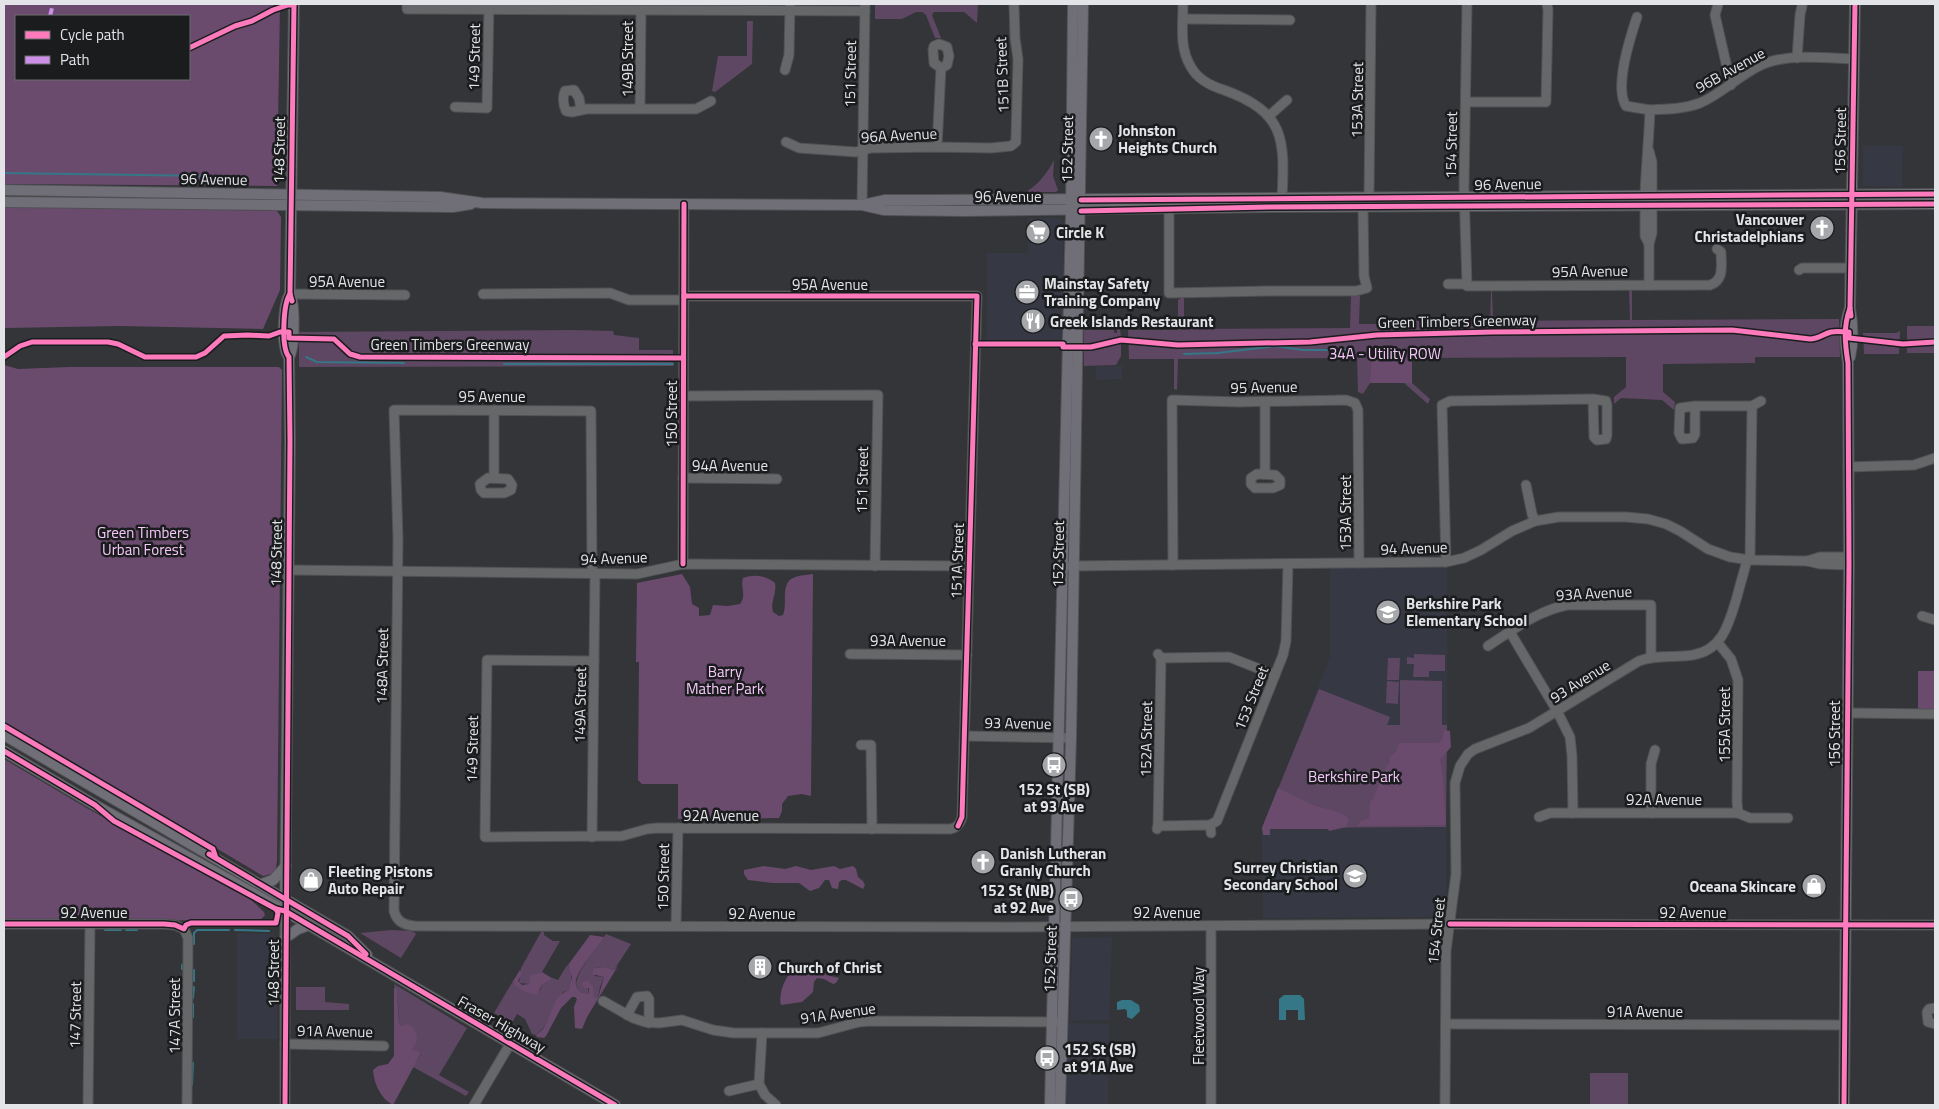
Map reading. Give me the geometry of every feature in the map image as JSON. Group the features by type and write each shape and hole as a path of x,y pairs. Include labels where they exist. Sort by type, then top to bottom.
{"main road":[{"name":"148 Street","path":"285,911 289,570 288,358 285,349 285,304 290,294 294,4"},
{"name":"152 Street","path":"1060,1105 1053,927 1058,738 1078,338 1073,4"},
{"name":"152 Street","path":"1050,1105 1066,927 1071,738 1067,566 1068,330 1076,205 1083,4"},
{"name":"156 Street","path":"1844,1105 1849,561 1848,363 1845,344 1845,321 1850,308 1854,4"},
{"name":"96 Avenue","path":"4,190 291,200"},
{"name":"96 Avenue","path":"1852,200 1935,194"},
{"name":"96 Avenue","path":"4,202 440,197 482,203 862,205 884,210 1282,198 1369,197 1465,202"},
{"path":"1270,207 1282,198"},
{"name":"96 Avenue","path":"1076,205 1169,209 1363,207 1465,202 1852,200 1935,204"},
{"path":"1068,330 1078,338"},
{"name":"Fraser Highway","path":"4,735 186,842 286,898 348,936 377,965"},
{"name":"Fraser Highway","path":"4,751 95,805 285,911 615,1105"},
{"path":"262,884 273,880 286,866"},
{"path":"286,938 298,929 309,925"}],"street":[{"name":"151B Street","path":"1014,4 1014,32 1018,59 1016,137 1014,144"},
{"path":"1183,4 1184,50 1192,69 1197,75 1217,88 1251,101 1269,116 1278,133 1282,148 1282,198"},
{"name":"153A Street","path":"1369,197 1371,4"},
{"name":"154 Street","path":"1466,4 1465,202 1467,285"},
{"path":"1718,4 1715,15 1731,85"},
{"path":"407,6 641,10 790,7 865,8"},
{"name":"149 Street","path":"455,107 487,108 489,6"},
{"path":"1466,102 1546,102 1550,6"},
{"path":"1797,58 1802,6"},
{"path":"786,70 789,55 790,7"},
{"name":"151 Street","path":"862,205 865,8"},
{"name":"149B Street","path":"640,108 641,10"},
{"name":"96B Avenue","path":"1637,17 1627,54 1621,91 1624,104 1627,107 1650,110 1695,104 1768,63 1797,58 1854,59"},
{"path":"1183,19 1290,20"},
{"path":"937,147 941,68"},
{"path":"1269,116 1287,100"},
{"path":"581,110 696,109 711,101"},
{"path":"1649,285 1649,244 1645,236 1652,162 1649,151 1650,110"},
{"name":"96A Avenue","path":"786,142 799,148 856,152 871,148 991,148 1007,147 1014,144"},
{"name":"150 Street","path":"683,564 684,204"},
{"path":"1169,209 1169,293 1356,291 1367,288 1364,276 1363,207"},
{"name":"95A Avenue","path":"1448,284 1714,284 1721,274 1722,252 1717,249"},
{"path":"1799,270 1802,268 1851,268"},
{"name":"95A Avenue","path":"484,294 610,293 629,300 977,296"},
{"name":"95A Avenue","path":"290,294 405,294"},
{"name":"151A Street","path":"958,826 962,817 977,296"},
{"name":"151 Street","path":"684,396 878,396 874,566"},
{"path":"1446,562 1442,405 1450,401 1593,399"},
{"name":"95 Avenue","path":"1173,565 1172,400 1265,402 1346,400 1355,403"},
{"path":"1695,406 1752,406 1761,401"},
{"path":"1265,402 1266,474"},
{"name":"153A Street","path":"1355,403 1358,410 1359,563"},
{"path":"1718,643 1730,622 1748,560 1752,406"},
{"name":"95 Avenue","path":"394,410 591,410"},
{"name":"148A Street","path":"394,410 398,539 394,911 399,921"},
{"path":"494,410 494,478"},
{"name":"149A Street","path":"591,410 594,573 592,837"},
{"path":"1848,466 1914,465 1935,459"},
{"name":"94A Avenue","path":"683,478 777,479"},
{"path":"1526,485 1535,521"},
{"name":"94 Avenue","path":"1067,566 1446,562 1464,558 1512,531 1535,521 1559,517 1644,518 1675,528 1713,551 1730,557 1748,560 1807,561 1820,557 1849,561"},
{"name":"94 Avenue","path":"289,570 637,574 683,564 969,566"},
{"name":"153 Street","path":"1211,829 1217,821 1285,648 1288,564"},
{"name":"93A Avenue","path":"1488,646 1542,612 1553,608 1567,605 1651,605 1651,656"},
{"path":"1922,616 1935,620"},
{"path":"1510,632 1557,711 1570,737 1572,747 1573,813"},
{"name":"93 Avenue","path":"1463,761 1468,754 1482,745 1518,734 1632,664 1651,656 1694,655 1712,648 1718,643"},
{"name":"155A Street","path":"1718,643 1731,659 1738,680 1738,813"},
{"name":"93A Avenue","path":"850,654 967,655"},
{"name":"152A Street","path":"1211,829 1157,828 1160,656 1229,658 1275,675"},
{"name":"149 Street","path":"485,837 488,660 594,661"},
{"path":"1847,713 1935,714"},
{"name":"93 Avenue","path":"964,736 1071,738"},
{"path":"861,745 871,745 872,829"},
{"path":"1651,813 1651,764 1655,750"},
{"name":"154 Street","path":"1445,1105 1446,951 1456,866 1455,783 1463,761"},
{"name":"92A Avenue","path":"1539,817 1550,813 1738,813 1750,818 1788,818"},
{"name":"92A Avenue","path":"485,837 622,836 647,829 678,828 950,829 958,826"},
{"name":"150 Street","path":"676,926 678,828"},
{"name":"148 Street","path":"285,911 285,1105"},
{"name":"92 Avenue","path":"399,921 406,925 415,926 1935,925"},
{"name":"92 Avenue","path":"4,924 172,924 184,929"},
{"name":"147 Street","path":"88,1105 90,924"},
{"name":"Fleetwood Way","path":"1211,926 1211,1105"},
{"name":"147A Street","path":"184,929 188,938 187,1105"},
{"path":"627,1015 637,997 647,996 649,1023"},
{"name":"91A Avenue","path":"603,1001 627,1015 649,1023 682,1020 722,1031 762,1033 823,1032 859,1022 870,1021 1057,1022"},
{"path":"1935,1008 1929,1009 1927,1016 1928,1022 1935,1024"},
{"name":"91A Avenue","path":"1446,1024 1844,1025"},
{"path":"762,1033 759,1084 766,1096 776,1105"},
{"name":"91A Avenue","path":"285,1044 384,1046"},
{"path":"474,1105 510,1044"},
{"path":"729,1091 759,1084"}],"shaded area":[{"path":"1863,146 1903,146 1902,187 1863,186"},
{"path":"1028,218 1056,218 1063,220 1063,344 987,343 987,253 1028,253"},
{"path":"1096,366 1122,366 1122,379 1096,380"},
{"name":"Berkshire Park Elementary School","path":"1330,566 1447,566 1447,725 1303,725 1330,658"},
{"name":"Surrey Christian Secondary School","path":"1446,827 1447,917 1263,918 1262,828"},
{"path":"237,933 274,934 277,950 277,1039 237,1039"},
{"path":"1112,937 1109,1020 1070,1021 1073,938"},
{"path":"1067,1023 1109,1024 1108,1105 1066,1105"}],"green space":[{"path":"4,4 280,4 277,186 4,184"},
{"path":"875,4 978,4 977,23 964,12 934,12 932,15 941,38 935,38 926,15 922,12 916,12 902,19 875,19"},
{"path":"747,21 753,21 752,64 715,92 712,91 718,56 747,56"},
{"path":"1054,160 1053,176 1058,190 1056,192 1026,192 1042,178"},
{"path":"4,205 277,211 281,217 280,290 263,329 120,326 4,328"},
{"name":"34A - Utility ROW","path":"1629,289 1632,289 1632,320 1839,319 1840,357 1755,357 1755,363 1663,364 1663,392 1675,402 1674,410 1662,400 1621,398 1614,404 1614,397 1626,387 1626,357 1412,358 1412,383 1430,399 1428,404 1404,383 1370,383 1363,394 1358,392 1357,358 1178,359 1177,390 1174,389 1174,359 1129,359 1128,330 1178,330 1178,300 1184,296 1184,329 1350,328 1351,296 1360,296 1359,324 1412,324 1412,321 1490,321 1491,290 1493,321 1630,320"},
{"path":"1907,326 1935,326 1935,353 1907,353"},
{"path":"1117,327 1120,327 1121,339 1106,340 1084,346 1084,330 1114,330 1114,333 1117,333"},
{"path":"613,331 614,335 639,338 639,350 673,350 673,366 299,367 299,332"},
{"path":"1900,331 1899,354 1864,354 1863,333 1896,333"},
{"path":"1121,342 1121,356 1116,365 1084,366 1084,349 1106,343"},
{"path":"1372,358 1412,358 1412,383 1370,383"},
{"name":"Green Timbers Urban Forest","path":"4,365 18,369 70,367 279,367 282,370 277,861 275,873 263,876 4,722"},
{"name":"Barry Mather Park","path":"682,574 690,587 692,604 699,608 699,616 710,615 713,605 728,606 740,604 743,598 743,578 756,576 768,578 775,583 772,608 773,612 779,616 783,615 785,589 789,581 798,576 813,574 811,796 802,794 788,796 782,804 779,818 678,819 678,784 642,784 638,780 639,662 636,662 637,583"},
{"path":"1414,654 1445,655 1445,671 1429,671 1429,677 1413,677 1414,664 1407,664 1407,657 1414,658"},
{"path":"1388,658 1400,658 1399,680 1387,680"},
{"path":"1918,671 1935,671 1935,709 1918,709"},
{"name":"Berkshire Park","path":"1400,680 1442,681 1442,725 1447,725 1446,827 1262,828 1319,689 1390,717 1387,725 1400,725"},
{"path":"1387,681 1399,682 1398,704 1386,703"},
{"path":"1444,730 1450,731 1451,747 1440,760 1443,775 1446,821 1444,825 1358,826 1360,822 1369,818 1370,802 1390,762 1390,757 1396,752 1399,743 1439,743 1443,738"},
{"path":"4,759 90,810 246,895 265,915 259,921 4,919"},
{"path":"1278,788 1313,805 1341,813 1349,819 1346,827 1329,831 1328,829 1270,829 1270,835 1263,835 1262,828"},
{"path":"764,866 785,869 796,866 811,870 834,866 840,869 853,866 858,877 865,885 863,889 846,880 842,880 839,882 838,889 832,888 829,880 825,880 819,888 810,891 799,883 773,883 748,880 744,874 744,870"},
{"path":"391,930 412,931 416,934 401,958 360,933"},
{"path":"541,932 544,932 544,935 553,941 560,941 542,972 533,975 529,984 519,983 521,968"},
{"path":"606,934 631,944 614,970 606,967 594,968 595,976 604,977 598,998 595,998 593,997 593,986 588,988 589,994 580,992 576,982 585,963"},
{"path":"590,935 604,937 578,975 576,983 580,992 589,994 589,988 585,988 582,985 583,982 587,981 593,986 594,997 598,998 604,977 592,974 594,968 606,967 614,970 618,966 587,1017 582,1029 575,1028 574,1007 577,999 572,997 561,1008 546,1036 544,1038 537,1037 536,1035 548,1021 559,996 569,990 572,977 568,965"},
{"path":"822,963 825,965 826,975 839,978 836,983 833,984 824,979 817,978 814,982 813,992 802,1002 781,1005 781,993 788,975 802,965"},
{"path":"567,965 571,977 569,990 563,992 546,1025 536,1035 532,1034 525,1019 517,1014 512,1023 494,1013 513,981 514,985 540,990 550,977 558,980"},
{"path":"520,970 522,973 518,981 522,985 529,984 530,975 542,972 551,979 542,985 536,995 525,992 514,985 513,981"},
{"path":"394,984 467,1028 439,1075 469,1092 466,1096 413,1067 421,1054 412,1049 404,1026 401,1026 399,1023 398,1001"},
{"path":"296,987 325,987 325,1002 349,1004 349,1010 296,1010"},
{"path":"394,987 397,990 399,1023 401,1026 407,1024 414,1028 417,1039 412,1049 421,1053 393,1105 385,1099 379,1090 373,1070 378,1066 388,1064 394,1056"},
{"path":"1590,1073 1628,1073 1628,1105 1590,1105"}],"water":[{"path":"1284,995 1300,995 1304,999 1305,1020 1298,1020 1298,1010 1286,1010 1286,1020 1279,1020 1279,999"},
{"path":"1131,1000 1139,1005 1140,1011 1132,1019 1127,1017 1125,1009 1117,1010 1117,1002"}],"waterway":[{"path":"4,173 208,176"},
{"path":"1184,354 1218,353 1275,346 1303,350 1351,350"},
{"path":"306,357 317,362 404,363"},
{"path":"504,364 673,364"},
{"path":"105,930 121,930"},
{"path":"126,930 137,930"},
{"path":"194,944 194,933 197,930 229,930"},
{"path":"235,930 269,931"},
{"path":"194,970 194,981"},
{"path":"193,998 194,987"},
{"path":"182,989 182,997"},
{"path":"182,1003 182,1014"},
{"path":"193,1004 193,1017"},
{"path":"192,1085 193,1063"}],"marked path":[{"path":"50,15 53,4"}],"cycle path":[{"path":"292,301 290,294 294,4"},
{"path":"1851,316 1855,4"},
{"path":"190,48 273,10 294,5"},
{"path":"1081,200 1935,194"},
{"path":"683,564 684,204"},
{"path":"1081,211 1270,207 1935,204"},
{"path":"285,1105 290,440 289,357 286,352 284,326 286,307 290,294"},
{"path":"684,296 977,296 962,817 958,826"},
{"path":"1844,1105 1849,565 1848,363 1845,336 1850,308"},
{"name":"Green Timbers Greenway","path":"975,344 1063,344 1063,347 1091,347 1121,340 1178,345 1310,342 1377,335 1732,330 1810,339 1831,332 1849,332 1849,338 1903,344 1935,342"},
{"name":"Green Timbers Greenway","path":"4,357 20,346 32,342 108,342 118,344 145,357 196,357 205,353 224,336 269,336 280,332 289,332 289,338 334,339 350,354 360,357 683,358"},
{"path":"4,726 213,849 216,858"},
{"path":"4,751 95,805 114,821 276,909 285,911 615,1105"},
{"path":"209,854 348,936 366,954"},
{"path":"4,924 164,924 175,925 184,929 186,925 191,923 276,923 278,913 276,909"},
{"path":"1450,924 1935,925"}],"place":[{"name":"Johnston Heights Church","path":"1101,139"},
{"name":"Vancouver Christadelphians","path":"1822,228"},
{"name":"Circle K","path":"1038,232"},
{"name":"Mainstay Safety Training Company","path":"1027,292"},
{"name":"Greek Islands Restaurant","path":"1033,321"},
{"name":"Berkshire Park Elementary School","path":"1388,612"},
{"name":"152 St (SB) at 93 Ave","path":"1054,765"},
{"name":"Danish Lutheran Granly Church","path":"983,862"},
{"name":"Surrey Christian Secondary School","path":"1355,876"},
{"name":"Fleeting Pistons Auto Repair","path":"311,880"},
{"name":"Oceana Skincare","path":"1814,886"},
{"name":"152 St (NB) at 92 Ave","path":"1071,899"},
{"name":"Church of Christ","path":"760,967"},
{"name":"152 St (SB) at 91A Ave","path":"1047,1058"}]}
